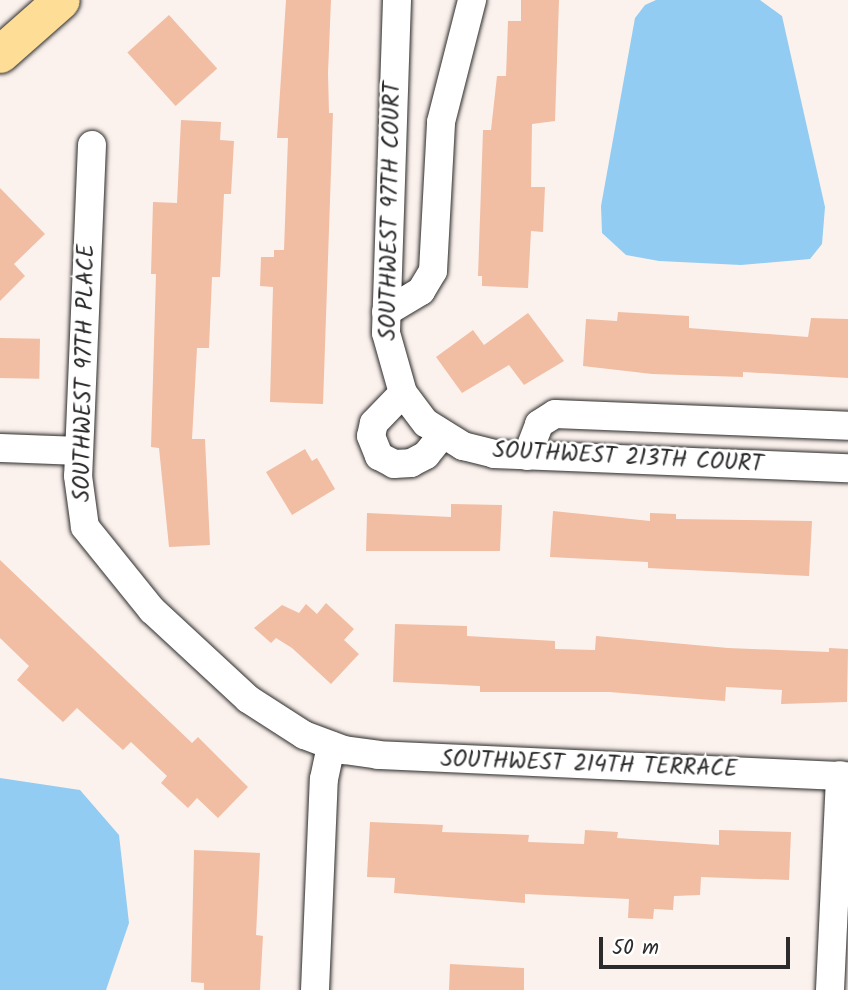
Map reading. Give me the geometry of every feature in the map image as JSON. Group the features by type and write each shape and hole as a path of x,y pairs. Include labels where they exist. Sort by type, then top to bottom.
{"main road":[{"path":"0,54 61,0"}],"street":[{"name":"SOUTHWEST 97TH COURT","path":"397,0 387,347 411,404"},
{"path":"386,312 421,291 433,271 441,122 472,0"},
{"name":"SOUTHWEST 97TH PLACE","path":"92,145 79,451 82,513 100,549 152,610 248,699 284,724 331,746"},
{"path":"411,404 371,430 379,456 394,464 411,463 426,455 442,435"},
{"name":"SOUTHWEST 213TH COURT","path":"411,404 442,435 478,451 527,456 848,468"},
{"path":"527,456 539,424 555,414 848,426"},
{"path":"0,448 79,451"},
{"path":"315,990 324,779 331,746"},
{"name":"SOUTHWEST 214TH TERRACE","path":"331,746 409,758 844,776"},
{"path":"830,990 844,776"}],"water":[{"path":"656,0 760,0 782,16 825,207 822,244 810,259 741,265 659,261 626,255 602,233 601,206 635,18 645,5"},
{"path":"0,778 80,790 119,835 129,923 106,990 0,990"}],"building":[{"path":"286,0 331,0 328,73 329,113 333,113 323,404 270,402 273,287 260,286 261,257 274,257 274,250 284,250 288,138 277,138"},
{"path":"521,0 559,0 555,121 532,124 531,187 545,187 543,232 531,231 528,288 482,286 482,276 478,276 483,130 491,130 497,76 506,76 508,21 521,21"},
{"path":"169,15 217,69 176,106 127,52"},
{"path":"181,120 221,122 220,140 234,141 231,194 224,194 220,277 212,277 209,348 197,348 192,439 205,439 210,545 169,547 159,448 151,447 156,274 151,274 153,202 177,203"},
{"path":"0,188 45,234 14,264 25,276 0,301"},
{"path":"618,312 689,316 689,328 808,337 811,318 848,319 848,378 743,372 743,377 652,374 583,366 586,319 617,321"},
{"path":"528,313 564,361 524,385 509,365 462,393 436,357 473,330 484,345"},
{"path":"0,338 40,339 39,379 0,378"},
{"path":"305,449 312,461 317,458 335,489 292,515 266,472"},
{"path":"451,504 502,505 500,551 366,551 367,513 451,517"},
{"path":"553,511 650,521 650,513 676,514 676,519 812,521 809,576 648,568 648,562 550,557"},
{"path":"0,560 192,743 198,737 248,787 218,818 197,798 188,808 161,783 167,776 131,742 123,750 77,708 63,722 17,680 29,666 0,638"},
{"path":"326,603 354,629 344,640 359,654 331,684 292,648 276,638 271,643 254,628 282,605 299,613 306,604 317,614"},
{"path":"395,624 467,626 467,636 555,641 555,649 595,650 596,636 728,648 829,652 829,648 848,649 847,702 781,704 782,690 726,687 725,701 609,692 480,692 480,686 393,682"},
{"path":"370,822 443,825 442,832 529,835 528,842 584,844 585,830 618,832 617,838 719,845 719,830 791,832 789,880 701,877 700,895 674,896 673,910 654,909 653,919 628,918 629,899 525,894 525,903 394,893 395,878 367,877"},
{"path":"194,850 260,853 256,935 263,936 260,990 204,990 204,983 191,982"},
{"path":"450,964 524,968 524,990 449,990"}]}
